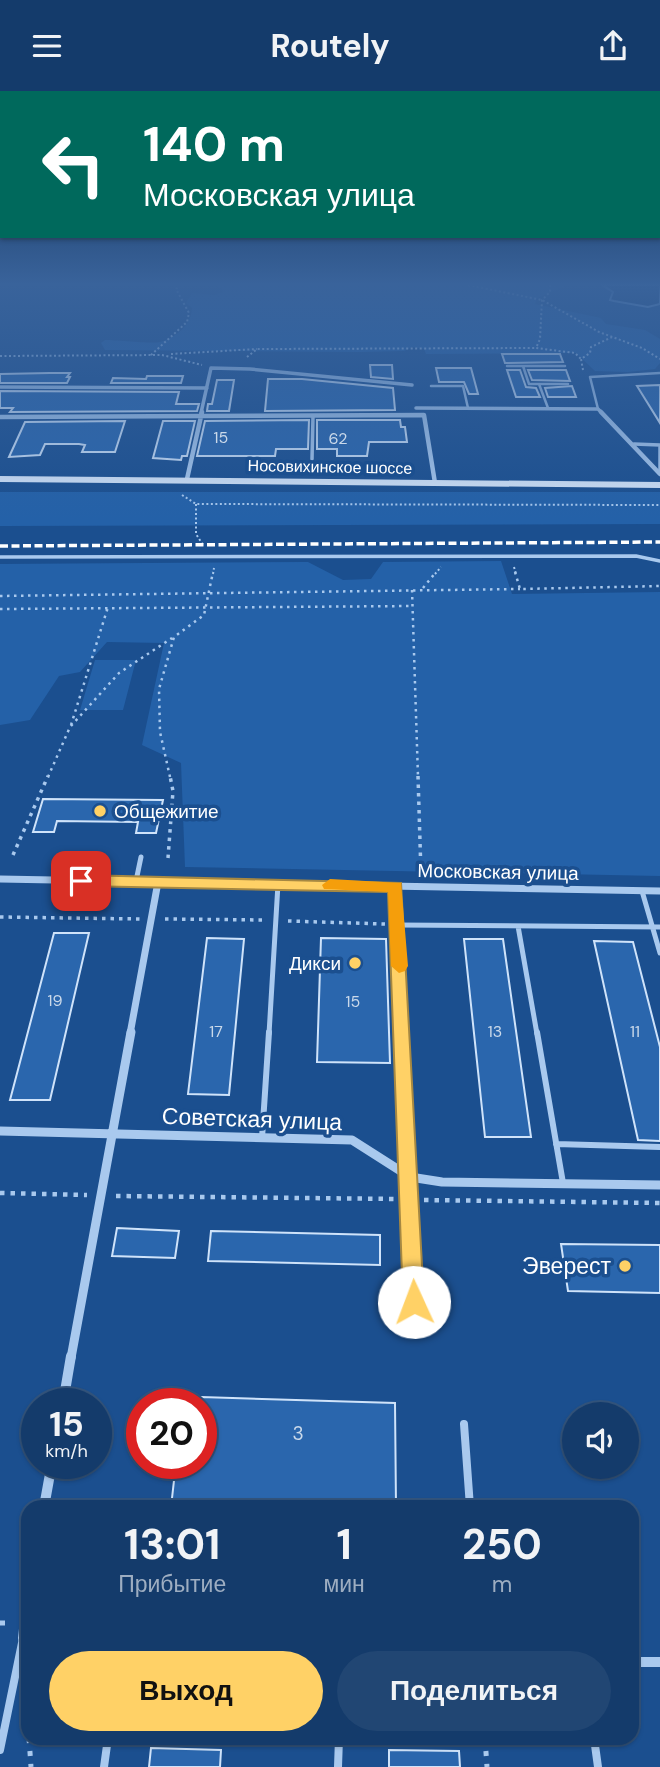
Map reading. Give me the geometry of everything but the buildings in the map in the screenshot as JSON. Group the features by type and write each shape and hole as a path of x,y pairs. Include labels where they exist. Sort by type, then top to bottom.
{"main road":[{"name":"Носовихинское шоссе","path":"0,479 660,485"}],"street":[{"path":"187,479 211,368 412,385"},
{"path":"0,387 207,388"},
{"path":"416,408 598,409 660,474"},
{"path":"0,417 424,415 435,483"},
{"name":"Московская улица","path":"0,879 660,891"},
{"path":"66,1388 158,882"},
{"path":"396,886 410,1177"},
{"name":"Советская улица","path":"0,1131 352,1140 410,1177 442,1182 660,1185"},
{"path":"45,1500 49,1479"},
{"path":"639,1662 660,1662"}],"lane":[{"path":"507,366 565,366"},
{"path":"523,366 529,384 568,384"},
{"path":"598,409 590,377 660,373"},
{"path":"539,384 548,408"},
{"path":"431,386 463,386 468,408"},
{"path":"312,459 313,416"},
{"path":"634,444 660,445 660,474"},
{"path":"0,557 636,556 660,561"},
{"path":"136,881 141,857"},
{"path":"262,1138 278,884"},
{"path":"642,891 660,953"},
{"path":"397,925 660,927"},
{"path":"518,926 563,1183"},
{"path":"556,1145 660,1147"},
{"path":"410,1177 414,1302"},
{"path":"464,1424 469,1500"},
{"path":"0,1750 21,1657"},
{"path":"104,1767 107,1745"},
{"path":"338,1745 338,1767"},
{"path":"595,1745 598,1767"}],"path":[{"path":"195,363 211,368"},
{"path":"233,369 240,363"},
{"path":"581,363 590,377"},
{"path":"173,489 196,504 660,505"},
{"path":"70,727 119,673 204,615 215,568 196,534 196,504"},
{"path":"422,589 441,567 461,557"},
{"path":"504,557 514,564 520,589"},
{"path":"0,596 660,586"},
{"path":"412,590 421,887"},
{"path":"0,608 412,606"},
{"path":"13,855 70,727 108,607"},
{"path":"168,858 173,791 160,732 159,688 174,637"},
{"path":"0,917 152,919"},
{"path":"0,1192 660,1203"},
{"path":"29,1745 31,1767"},
{"path":"485,1745 487,1767"}],"shaded area":[{"path":"587,363 660,363 655,369 595,371"},
{"path":"0,492 660,492 660,524 0,526"},
{"path":"501,561 512,594 660,592 660,876 185,867 181,763 142,745 164,643 107,642 80,672 59,676 30,720 0,725 0,564 308,562 343,580 371,579 383,562"},
{"path":"95,660 136,660 123,710 80,710"}],"railway":[{"path":"0,546 660,542"}],"slow traffic":[{"path":"330,885 396,886 399,966"}],"place":[{"name":"Общежитие","path":"100,811"},
{"name":"Дикси","path":"355,963"},
{"name":"Эверест","path":"625,1266"}],"route":[{"path":"81,881 396,886 414,1302"}]}
